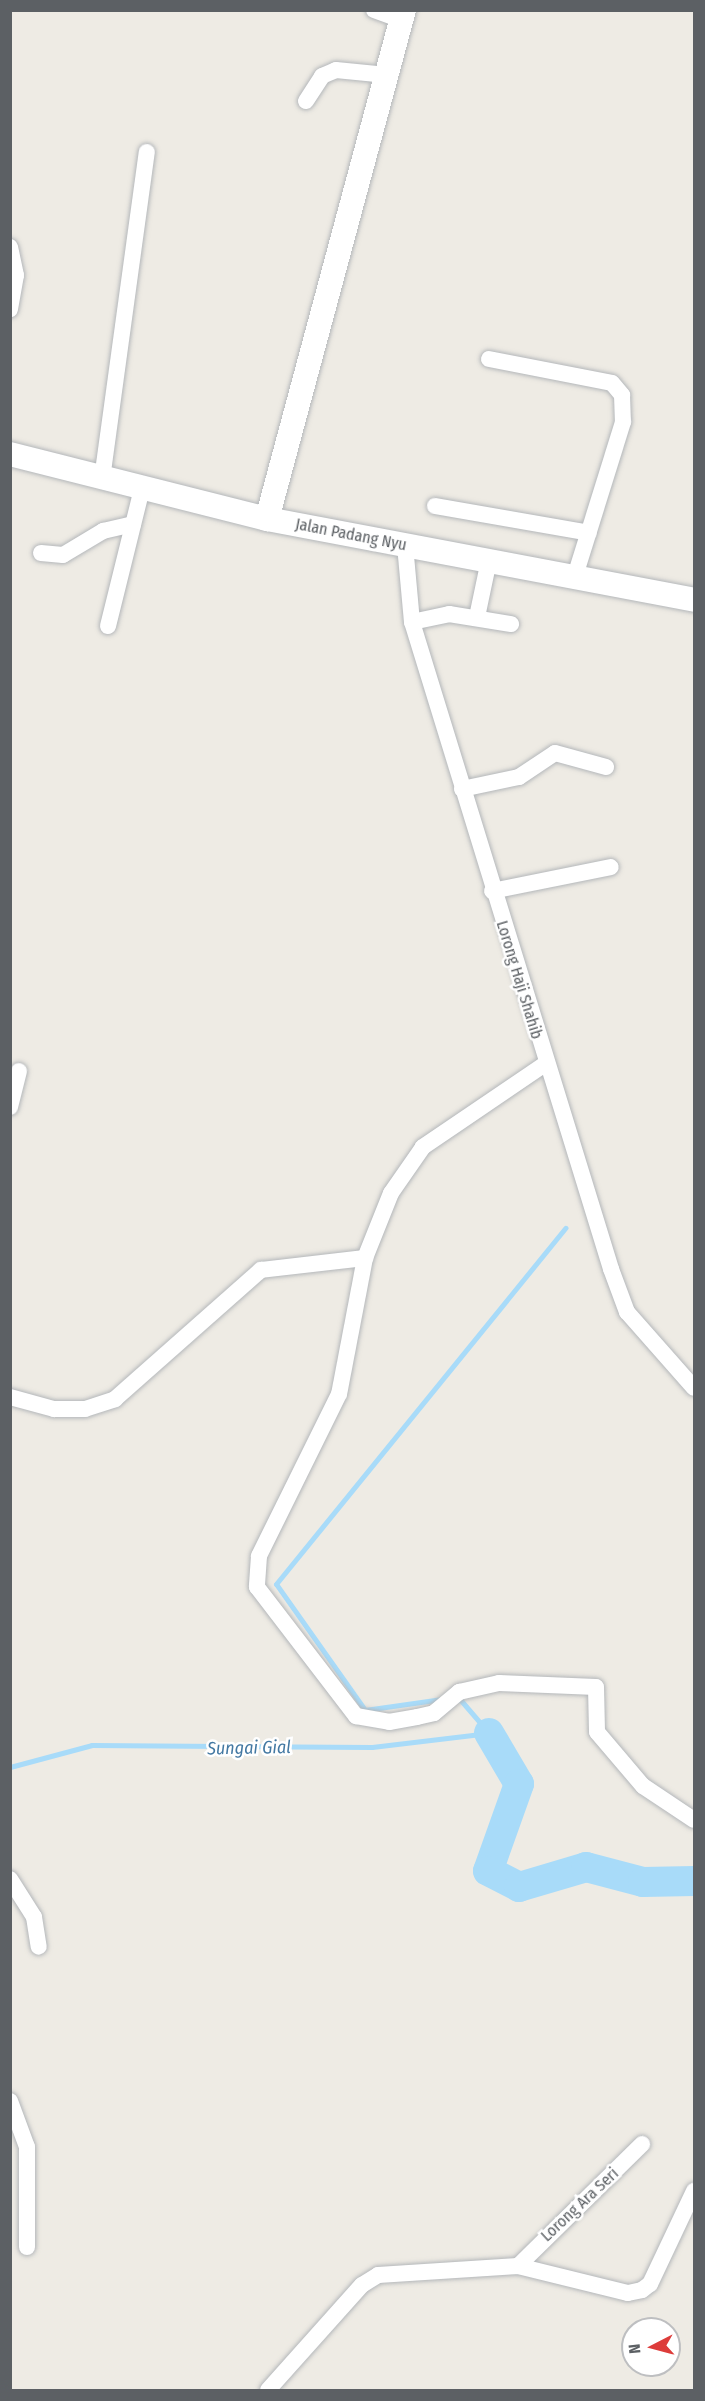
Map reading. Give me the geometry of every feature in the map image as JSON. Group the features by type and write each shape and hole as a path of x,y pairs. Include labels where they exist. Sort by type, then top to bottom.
{"street":[{"path":"267,519 403,15 374,10"},
{"path":"306,101 322,76 336,70 387,75"},
{"path":"102,479 147,152"},
{"path":"10,247 16,275 10,309"},
{"path":"489,359 612,383 622,395 623,422 575,576"},
{"name":"Jalan Padang Nyu","path":"10,454 267,519 694,600"},
{"path":"108,626 142,489"},
{"path":"435,506 589,533"},
{"path":"41,553 63,555 103,531 133,524"},
{"name":"Lorong Haji Shahib","path":"405,545 412,622 545,1064 627,1312 694,1388"},
{"path":"477,617 489,560"},
{"path":"412,622 449,614 511,624"},
{"path":"462,789 519,777 555,753 606,767"},
{"path":"492,891 611,867"},
{"path":"545,1064 423,1147 391,1193 365,1258 339,1394 259,1556 257,1587 356,1716 389,1722 434,1713 459,1692 499,1683 596,1687 597,1732 643,1786 694,1820"},
{"path":"10,1107 19,1071"},
{"path":"10,1397 54,1409 85,1409 115,1399 261,1270 365,1258"},
{"path":"10,1879 34,1917 39,1947"},
{"path":"10,2101 27,2147 27,2247"},
{"name":"Lorong Ara Seri","path":"518,2266 642,2144"},
{"path":"268,2391 362,2285 378,2275 518,2266 628,2293 642,2290 650,2284 694,2191"}],"waterway":[{"path":"442,1699 365,1710 276,1584 565,1228"},
{"path":"458,1697 489,1733"},
{"name":"Sungai Gial","path":"10,1767 92,1745 372,1747 489,1733"},
{"path":"489,1733 519,1784 488,1871 519,1887 586,1867 643,1882 694,1881"}]}
